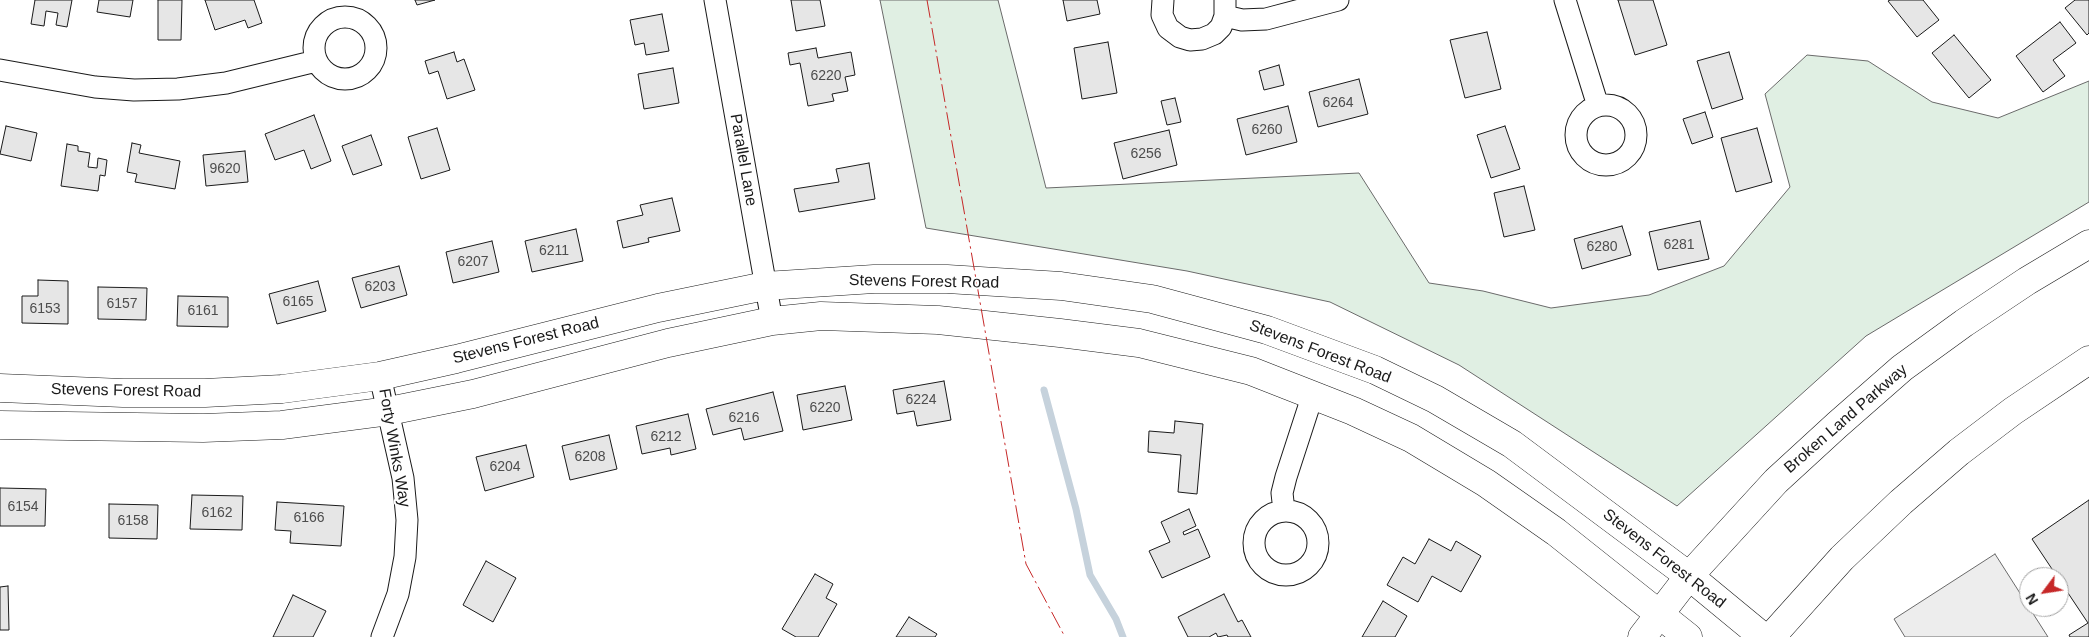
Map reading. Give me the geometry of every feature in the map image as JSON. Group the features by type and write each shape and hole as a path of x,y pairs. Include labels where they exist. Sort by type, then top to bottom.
{"street":[{"name":"Parallel Lane","path":"715,0 772,321"},
{"path":"1163,0 1162,15 1168,28 1180,37 1190,40 1202,40 1214,34 1221,26 1225,8 1242,20 1266,20 1338,0"},
{"path":"1565,0 1598,106"},
{"path":"0,70 95,86 134,90 178,89 251,78 316,61"},
{"name":"Broken Land Parkway","path":"1642,637 1689,576 1776,481 1902,368 2027,280 2089,244"},
{"name":"Stevens Forest Road","path":"0,388 123,393 205,393 282,390 380,376 456,359 658,308 765,286 874,279 938,279 1061,286 1152,299 1267,330 1384,374 1435,399 1512,444 1689,576 1763,637"},
{"path":"0,425 204,428 282,425 389,411 473,394 668,343 772,321 821,316 938,320 1139,343 1251,372 1313,394 1411,438 1486,482 1556,532 1688,637"},
{"path":"1771,637 1842,558 1901,502 1959,452 2013,411 2089,360"},
{"name":"Forty Winks Way","path":"380,376 403,478 407,520 406,557 398,594 382,637"},
{"path":"1284,511 1282,493 1313,394"}],"green space":[{"path":"880,0 998,0 1046,188 1359,173 1429,283 1483,291 1551,308 1649,295 1724,266 1790,187 1765,94 1807,55 1868,61 1932,102 1998,118 2089,81 2089,202 1866,336 1677,506 1459,365 1330,302 1187,271 926,228"}],"shaded area":[{"path":"1995,554 2019,592 2019,617 2035,617 2048,637 1905,637 1894,619"}],"building":[{"path":"35,0 72,0 67,27 56,25 58,13 46,11 44,26 31,24"},
{"path":"99,0 133,0 130,17 97,12"},
{"path":"158,0 182,0 181,40 158,40"},
{"path":"205,0 254,0 262,23 248,28 245,20 215,30"},
{"path":"415,0 435,0 417,5"},
{"path":"791,0 820,0 825,26 796,31"},
{"path":"1063,0 1097,0 1100,14 1067,21"},
{"path":"1618,0 1653,0 1667,45 1635,55"},
{"path":"1923,0 1939,20 1917,37 1888,1"},
{"path":"2075,0 2089,0 2089,33 2087,35 2065,8"},
{"path":"662,14 669,51 646,55 644,43 635,45 630,20"},
{"path":"2060,22 2076,43 2053,60 2065,76 2043,92 2016,56"},
{"path":"1487,32 1501,89 1465,98 1450,40"},
{"path":"1954,35 1991,80 1969,98 1932,53"},
{"path":"1108,42 1117,93 1082,99 1074,48"},
{"path":"816,48 818,58 851,52 855,75 845,77 848,91 832,94 834,101 808,106 800,63 790,65 788,53"},
{"path":"454,52 457,62 464,59 475,90 447,99 438,71 429,74 425,61"},
{"path":"1729,52 1743,99 1712,109 1697,61"},
{"path":"1279,65 1284,85 1264,90 1259,71"},
{"path":"673,68 679,103 644,109 638,74"},
{"path":"1359,79 1368,114 1318,127 1309,92"},
{"path":"1175,98 1181,122 1167,125 1161,101"},
{"path":"1288,106 1297,142 1246,155 1237,119"},
{"path":"1705,112 1713,137 1692,144 1683,119"},
{"path":"314,115 331,161 311,169 304,150 275,160 265,134"},
{"path":"6,126 37,133 31,161 0,154"},
{"path":"1505,126 1520,169 1491,178 1477,135"},
{"path":"437,128 450,170 421,179 408,137"},
{"path":"1757,128 1772,182 1736,192 1721,138"},
{"path":"1169,130 1177,165 1123,179 1114,143"},
{"path":"371,135 382,165 353,175 342,146"},
{"path":"132,143 141,145 139,153 180,161 175,189 135,182 137,174 127,172"},
{"path":"67,144 78,146 78,151 90,153 88,167 97,168 98,158 107,160 105,176 100,175 98,191 61,186"},
{"path":"245,151 248,182 206,186 203,155"},
{"path":"869,163 875,199 799,212 794,189 839,182 836,169"},
{"path":"1524,186 1535,230 1504,237 1494,193"},
{"path":"672,198 680,231 648,238 649,242 623,248 617,221 643,215 640,205"},
{"path":"1700,221 1709,259 1658,270 1649,232"},
{"path":"1622,226 1631,255 1582,269 1574,239"},
{"path":"576,229 583,261 532,272 525,241"},
{"path":"492,241 499,272 453,283 446,252"},
{"path":"399,266 407,295 361,308 352,278"},
{"path":"38,280 68,281 68,324 22,323 22,296 38,296"},
{"path":"318,281 326,311 277,324 269,294"},
{"path":"98,287 147,288 146,320 98,319"},
{"path":"178,296 228,297 228,327 177,326"},
{"path":"944,381 951,420 917,426 914,411 897,414 893,390"},
{"path":"845,386 852,420 803,430 797,395"},
{"path":"773,392 783,431 744,440 741,428 713,435 706,409"},
{"path":"688,414 696,449 671,455 670,448 642,454 636,426"},
{"path":"1175,421 1203,424 1197,494 1178,492 1181,455 1148,452 1149,431 1174,433"},
{"path":"609,435 617,469 570,480 562,446"},
{"path":"526,445 534,477 485,491 476,457"},
{"path":"0,488 46,489 45,526 0,526"},
{"path":"192,495 243,496 242,530 190,529"},
{"path":"2089,500 2089,637 2070,637 2069,635 2088,623 2069,594 2069,567 2051,567 2032,539"},
{"path":"277,502 344,506 341,546 290,543 291,531 275,530"},
{"path":"109,504 158,505 157,539 109,538"},
{"path":"1189,509 1196,526 1183,532 1184,535 1198,529 1210,557 1162,578 1149,551 1170,542 1161,522"},
{"path":"1429,539 1451,551 1456,541 1481,556 1461,592 1432,576 1418,602 1387,585 1403,557 1415,564"},
{"path":"486,561 516,578 493,622 463,605"},
{"path":"815,574 833,584 826,598 837,604 818,637 796,637 782,629"},
{"path":"8,586 9,630 0,630 0,587"},
{"path":"1224,594 1238,622 1242,620 1251,637 1228,637 1227,635 1218,637 1216,633 1209,637 1188,637 1178,617"},
{"path":"293,595 326,611 313,637 273,637"},
{"path":"1383,601 1407,616 1395,637 1362,637"},
{"path":"909,617 937,634 935,637 896,637"}],"waterway":[{"path":"1044,390 1076,509 1090,575 1116,619 1123,637"}],"power":[{"path":"927,0 1026,564 1065,637"}]}
